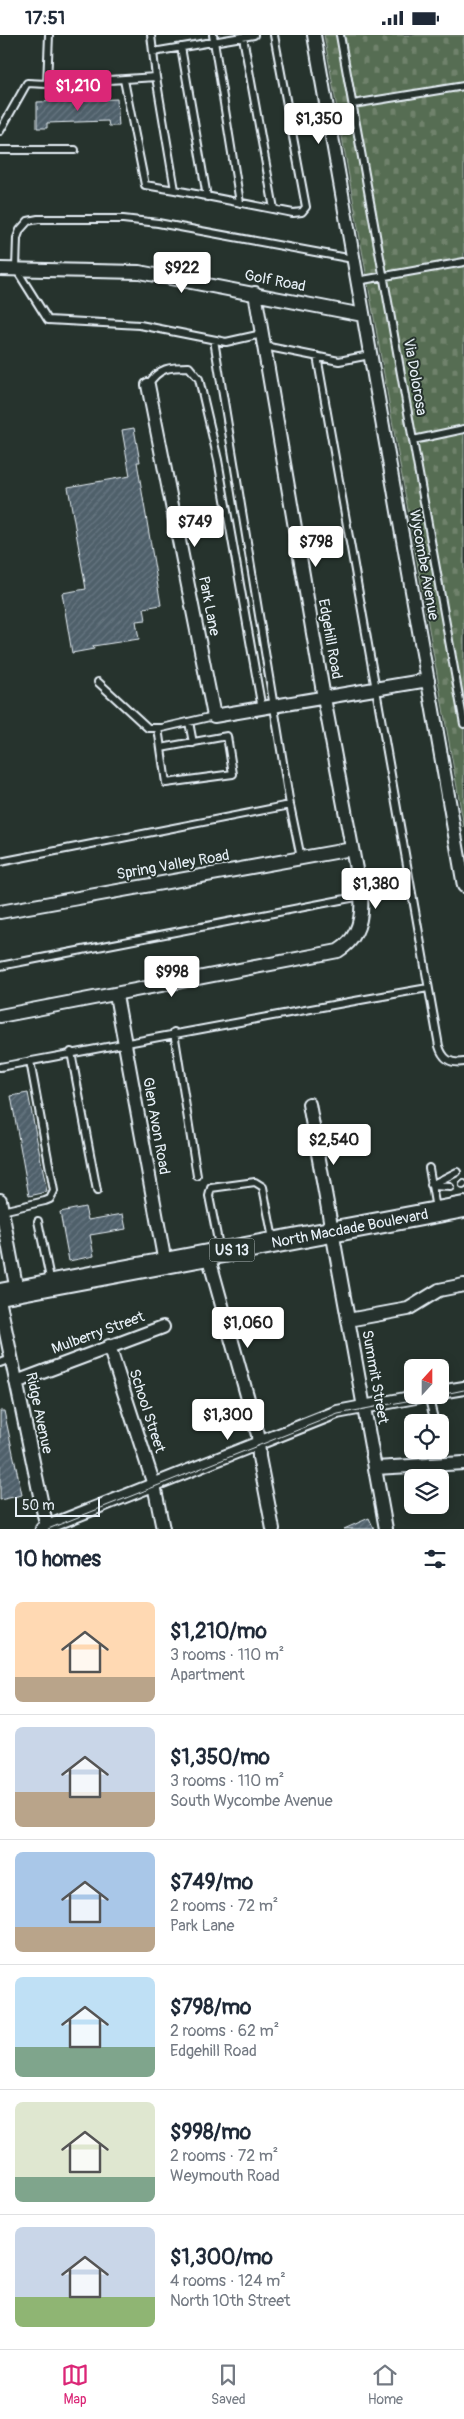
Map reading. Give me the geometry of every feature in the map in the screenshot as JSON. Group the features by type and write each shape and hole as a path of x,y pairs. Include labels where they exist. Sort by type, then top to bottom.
{"main road":[{"name":"North Macdade Boulevard","path":"8,1293 464,1207"}],"street":[{"name":"Wycombe Avenue","path":"314,35 464,886"},
{"name":"Golf Road","path":"0,269 139,272 363,315"},
{"name":"Edgehill Road","path":"116,995 338,951 351,942 362,916 362,897 324,698 255,293"},
{"name":"Park Lane","path":"148,385 214,716"},
{"path":"214,716 428,680"},
{"name":"Spring Valley Road","path":"0,912 352,849"},
{"path":"0,1016 116,995"},
{"name":"Glen Avon Road","path":"116,995 165,1263"},
{"name":"Summit Street","path":"309,1104 386,1529"},
{"path":"1,1206 8,1293"},
{"path":"214,1254 258,1435 258,1445 273,1529"},
{"path":"348,1320 408,1309 439,1290 464,1285"},
{"name":"Ridge Avenue","path":"0,1304 6,1361 16,1382 45,1528"},
{"name":"Mulberry Street","path":"16,1382 163,1327"},
{"name":"School Street","path":"109,1346 154,1486 163,1529"},
{"path":"449,1390 464,1388"},
{"path":"45,1528 258,1445 337,1412 404,1399"},
{"path":"375,1469 464,1463"}],"lane":[{"path":"47,84 49,35"},
{"path":"150,35 175,190"},
{"path":"153,52 213,38 254,35"},
{"path":"124,80 145,185 292,213 302,212 306,207 274,35"},
{"name":"Via Dolorosa","path":"340,35 464,724"},
{"path":"243,37 274,209"},
{"path":"213,38 240,203"},
{"path":"181,47 208,197"},
{"path":"0,131 26,83 47,84 156,77"},
{"path":"353,104 464,86"},
{"path":"0,150 75,150"},
{"path":"353,255 158,223 123,219 38,219 28,221 20,230 17,238 16,269 48,320 140,325 214,340 234,342 263,340 339,361 370,355"},
{"path":"357,281 464,262"},
{"path":"214,340 290,805 301,858"},
{"path":"317,356 374,690 441,1054 452,1063 464,1062"},
{"path":"148,385 158,372 170,367 190,367 199,379 218,460 262,709"},
{"path":"413,440 464,429"},
{"path":"98,682 148,728 158,728 214,716"},
{"path":"189,722 193,743"},
{"path":"158,728 166,783 233,774 227,736 161,748"},
{"path":"0,862 290,805"},
{"path":"0,966 362,897"},
{"path":"0,1067 71,1052 125,1045 174,1032 428,988"},
{"path":"174,1032 197,1176"},
{"path":"71,1052 97,1191"},
{"path":"1,1206 45,1201 50,1199 54,1191 30,1061"},
{"path":"429,1168 437,1212"},
{"path":"431,1185 457,1172"},
{"path":"214,1254 209,1196 211,1188 255,1182 261,1183 274,1243"},
{"path":"431,1185 450,1187"},
{"path":"38,1221 52,1284"}],"green space":[{"path":"324,35 464,35 464,827"}],"building":[{"path":"117,99 119,126 109,126 108,121 47,123 47,128 37,128 37,102"},
{"path":"134,428 140,462 137,462 161,605 144,608 146,620 136,621 139,639 93,646 94,649 72,653 62,593 86,589 68,487 130,476 122,430"},
{"path":"28,1093 47,1192 29,1196 11,1096"},
{"path":"85,1207 88,1220 123,1214 126,1229 90,1235 94,1256 69,1261 60,1212"},
{"path":"0,1411 4,1411 22,1495 0,1500"},
{"path":"369,1518 374,1529 344,1529"}],"tram line":[{"path":"449,1393 464,1390"},
{"path":"48,1529 338,1414 404,1401"}]}
